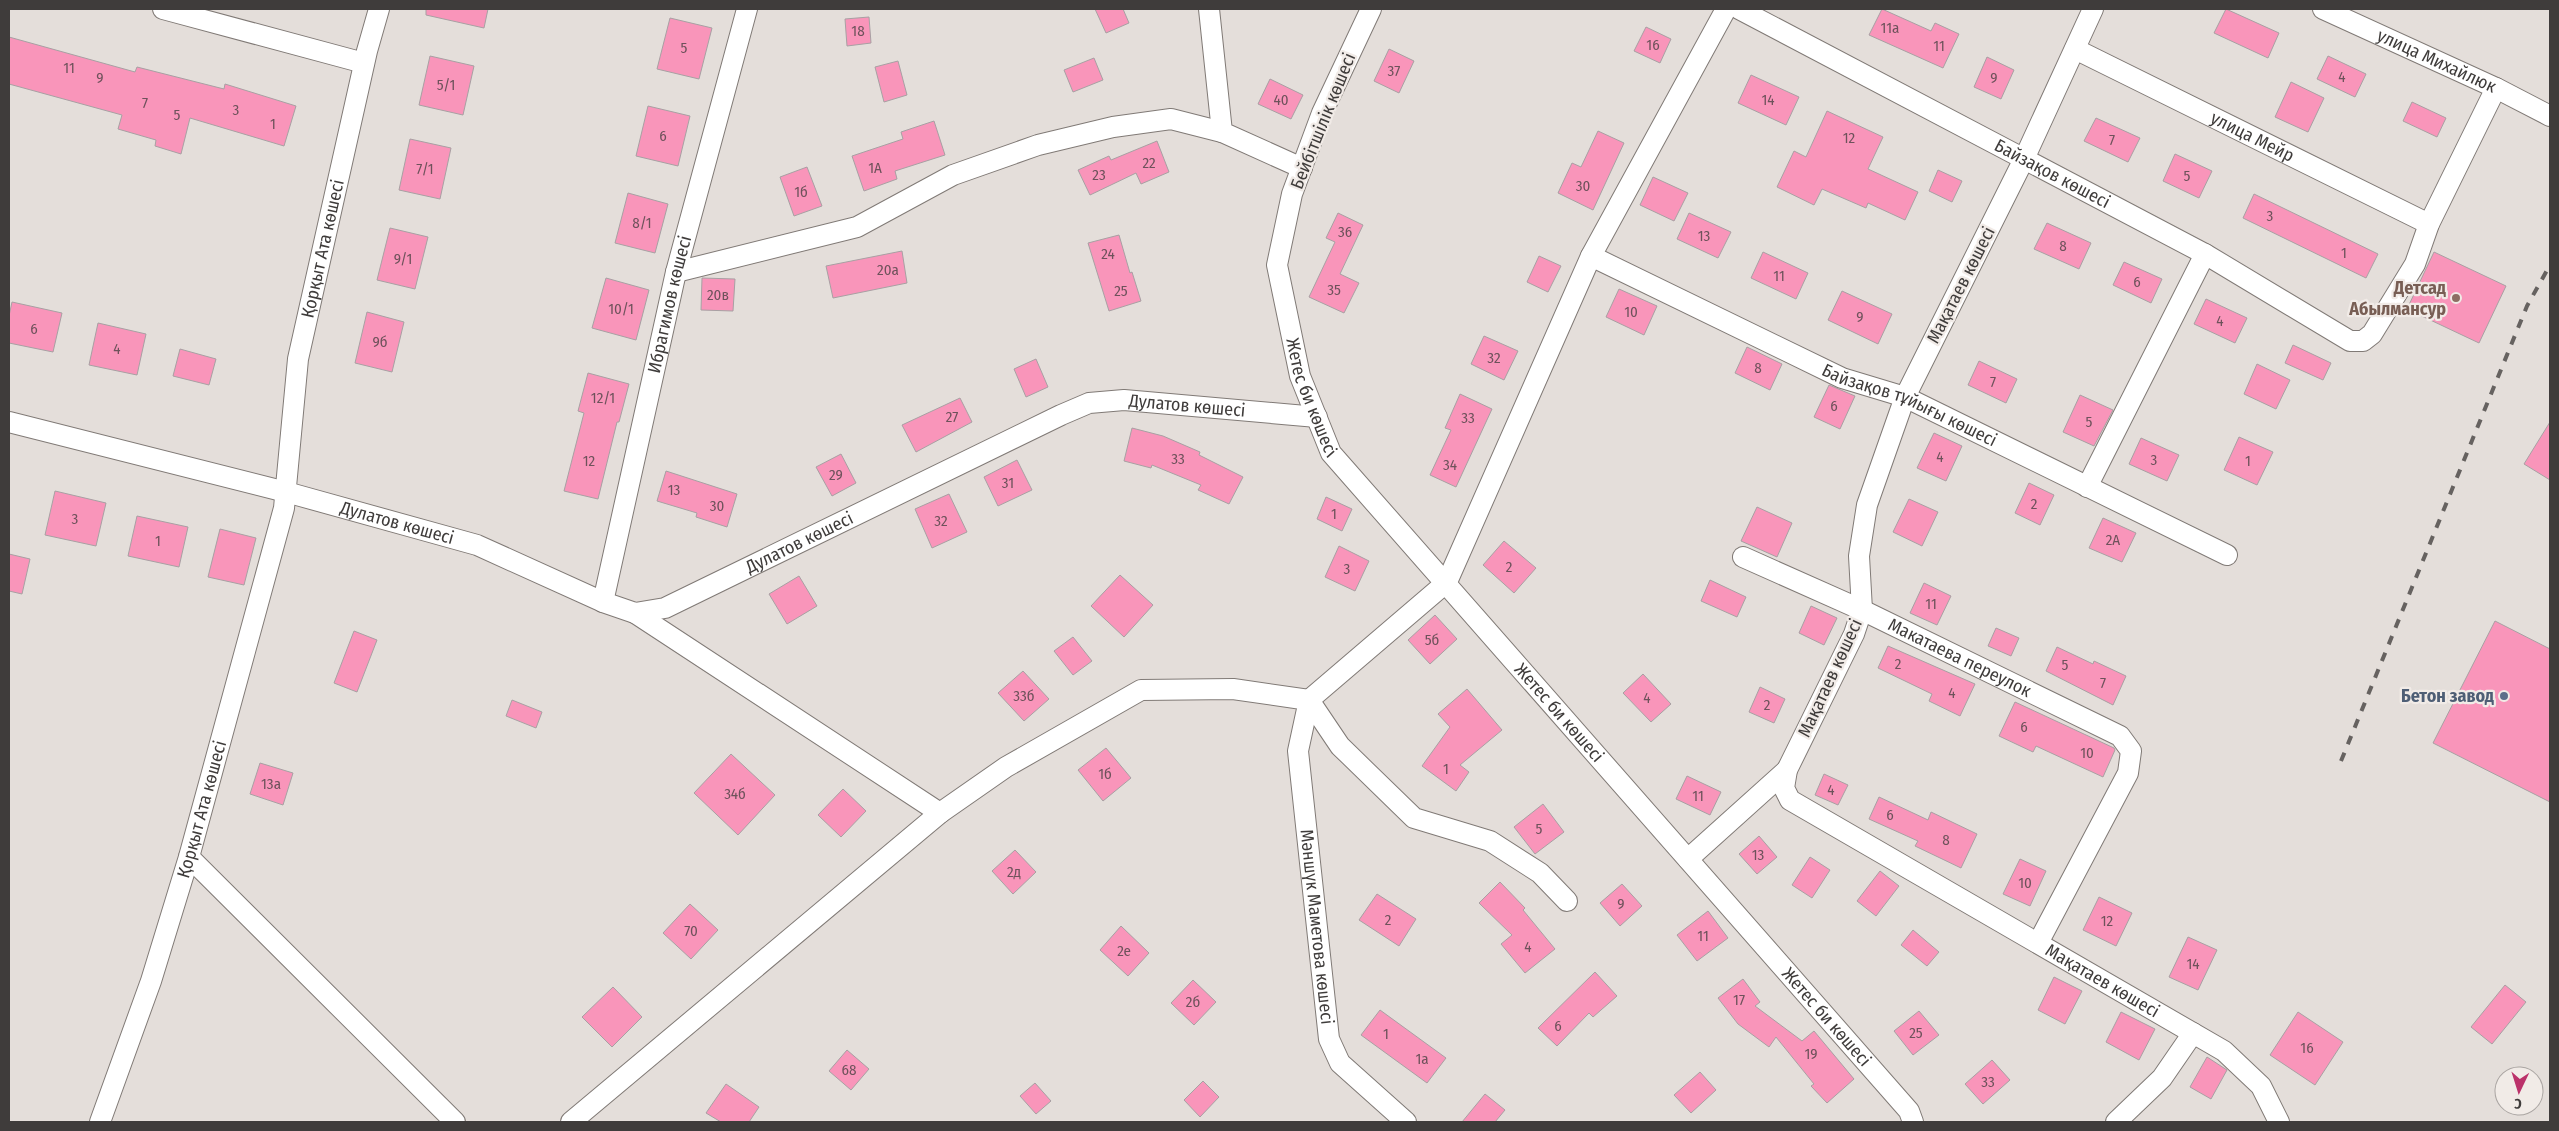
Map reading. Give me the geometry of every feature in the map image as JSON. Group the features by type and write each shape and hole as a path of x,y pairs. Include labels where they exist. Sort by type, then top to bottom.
{"street":[{"path":"163,9 364,63"},
{"name":"Қорқыт Ата көшесі","path":"100,1122 152,981 189,857 284,508 298,359 364,63 379,9"},
{"name":"Ибрагимов көшесі","path":"603,602 676,272 747,9"},
{"path":"1209,9 1222,132"},
{"name":"Бейбітшілік көшесі","path":"1277,265 1292,194 1322,113 1371,9"},
{"path":"1310,700 1447,582 1591,256 1726,9"},
{"name":"Байзақов көшесі","path":"1739,9 2205,254 2350,341 2363,341 2372,334 2415,264 2429,224"},
{"name":"Мақатаев көшесі","path":"2093,9 2024,159 1905,397 1867,504 1859,556 1862,610 1854,634 1787,770 1784,788 1790,800 2224,1051 2262,1086 2279,1122"},
{"name":"улица Михайлюк","path":"2323,9 2496,88 2550,116"},
{"name":"улица Мейр","path":"2074,49 2429,224"},
{"path":"2429,224 2496,88"},
{"path":"676,272 857,227 953,175 1038,145 1113,127 1171,119 1222,132 1302,168"},
{"path":"2087,487 2205,254"},
{"name":"Байзақов тұйығы көшесі","path":"1591,256 1842,378 1905,397 2228,555"},
{"name":"Жетес би көшесі","path":"1277,265 1300,376 1331,453 1447,582 1908,1111 1913,1122"},
{"name":"Дулатов көшесі","path":"286,492 477,545 603,602 634,613 665,608 1052,419 1089,403 1124,400 1317,417"},
{"path":"9,422 286,492"},
{"name":"Макатаева переулок","path":"1743,558 1862,610 2120,736 2131,751 2128,773 2038,943"},
{"path":"634,613 940,813"},
{"path":"571,1122 940,813 1006,767 1141,690 1233,689 1310,700 1340,746 1414,818 1490,842 1540,874 1567,901"},
{"name":"Мәншүк Маметова көшесі","path":"1310,700 1298,751 1329,1039 1340,1063 1406,1122"},
{"path":"1688,859 1787,770"},
{"path":"189,857 455,1122"},
{"path":"2116,1122 2162,1078 2193,1033"}],"building":[{"path":"426,9 488,9 484,28 426,15"},
{"path":"1095,9 1123,9 1129,23 1106,33"},
{"path":"1882,9 1931,31 1935,23 1959,34 1943,68 1869,35"},
{"path":"2226,9 2279,33 2268,58 2214,33"},
{"path":"869,17 871,43 847,46 845,19"},
{"path":"670,18 712,28 699,79 657,69"},
{"path":"1646,27 1671,39 1660,63 1634,51"},
{"path":"9,37 135,72 137,67 224,89 225,84 296,106 284,146 190,118 181,154 155,146 156,140 118,129 122,115 9,84"},
{"path":"1389,49 1414,61 1399,93 1374,81"},
{"path":"430,56 474,66 463,115 419,105"},
{"path":"2328,56 2366,74 2355,97 2317,79"},
{"path":"1987,57 2014,70 2001,99 1974,87"},
{"path":"1094,58 1103,80 1073,92 1064,70"},
{"path":"898,61 907,95 884,102 875,67"},
{"path":"1751,75 1799,97 1786,125 1738,103"},
{"path":"1270,79 1303,95 1291,119 1258,104"},
{"path":"2291,82 2324,98 2308,132 2275,117"},
{"path":"2412,102 2446,118 2437,137 2403,121"},
{"path":"648,106 690,116 678,166 636,156"},
{"path":"1827,111 1883,137 1868,169 1918,192 1905,220 1868,203 1866,208 1822,189 1814,205 1777,187 1794,151 1806,157"},
{"path":"2096,118 2140,138 2128,162 2084,141"},
{"path":"934,121 945,155 895,171 897,179 864,191 852,156 903,139 901,132"},
{"path":"1598,131 1624,143 1593,210 1558,193 1572,163 1581,167"},
{"path":"410,139 451,148 440,199 399,190"},
{"path":"1157,141 1169,172 1141,184 1136,173 1090,195 1078,170 1109,156 1111,160"},
{"path":"2175,154 2212,171 2199,198 2163,181"},
{"path":"807,167 822,206 794,216 780,177"},
{"path":"1938,170 1962,181 1952,202 1929,191"},
{"path":"1653,177 1688,193 1674,221 1640,205"},
{"path":"628,193 668,204 655,253 615,243"},
{"path":"2254,194 2378,254 2366,278 2243,218"},
{"path":"1338,213 1363,225 1340,274 1359,283 1344,313 1309,297 1335,242 1326,238"},
{"path":"1689,213 1731,232 1718,258 1677,239"},
{"path":"2047,223 2091,243 2079,269 2034,249"},
{"path":"390,228 428,237 415,289 377,280"},
{"path":"1119,235 1130,273 1132,272 1141,301 1109,311 1088,243"},
{"path":"902,251 907,283 833,298 826,266"},
{"path":"1763,252 1808,273 1796,299 1751,278"},
{"name":"Детсад Абылмансур","path":"2434,252 2506,286 2479,343 2407,309"},
{"path":"1539,256 1561,266 1548,292 1527,282"},
{"path":"2124,262 2162,279 2151,303 2113,285"},
{"path":"606,278 649,290 636,340 592,328"},
{"path":"702,278 735,279 733,311 701,310"},
{"path":"1619,289 1657,306 1644,335 1606,317"},
{"path":"1842,291 1892,314 1878,344 1828,320"},
{"path":"2206,299 2247,318 2235,343 2194,324"},
{"path":"12,302 62,313 53,352 9,343 9,316"},
{"path":"367,312 404,322 392,372 355,363"},
{"path":"98,323 146,334 137,375 89,365"},
{"path":"1484,336 1518,351 1504,380 1471,364"},
{"path":"2293,345 2331,363 2323,380 2285,363"},
{"path":"1747,347 1782,364 1770,390 1735,373"},
{"path":"180,349 216,359 209,385 173,376"},
{"path":"1036,359 1048,387 1026,397 1014,369"},
{"path":"1979,361 2017,379 2006,403 1968,385"},
{"path":"2257,364 2290,380 2276,409 2244,394"},
{"path":"588,373 629,384 619,422 617,422 598,499 564,491 584,413 578,411"},
{"path":"1829,385 1855,396 1840,429 1814,417"},
{"path":"1460,394 1492,409 1456,487 1430,475 1451,430 1445,428"},
{"path":"2080,395 2113,410 2094,446 2063,432"},
{"path":"960,398 972,422 916,452 902,425"},
{"path":"2550,422 2550,480 2524,464"},
{"path":"1132,428 1163,436 1200,452 1199,455 1243,477 1229,504 1198,490 1201,485 1152,465 1151,468 1124,461"},
{"path":"1934,433 1962,446 1946,481 1917,468"},
{"path":"2239,437 2273,452 2257,485 2224,470"},
{"path":"2141,438 2179,455 2167,481 2129,464"},
{"path":"841,454 856,483 832,496 816,467"},
{"path":"1017,460 1032,490 998,506 984,477"},
{"path":"666,471 737,494 727,527 696,517 697,513 657,501"},
{"path":"2029,483 2054,495 2040,525 2015,513"},
{"path":"55,491 106,503 96,546 45,535"},
{"path":"949,494 967,532 932,548 915,509"},
{"path":"1326,497 1352,509 1342,531 1317,519"},
{"path":"1909,499 1938,512 1922,546 1893,532"},
{"path":"1757,507 1792,523 1777,557 1741,541"},
{"path":"137,516 188,527 179,567 128,556"},
{"path":"2103,518 2136,533 2122,562 2089,548"},
{"path":"220,529 256,538 244,585 208,577"},
{"path":"1504,541 1536,568 1514,593 1483,565"},
{"path":"1339,546 1369,561 1355,591 1325,577"},
{"path":"9,554 30,559 22,594 9,591"},
{"path":"1120,575 1153,605 1124,637 1091,606"},
{"path":"799,576 817,606 787,624 769,594"},
{"path":"1710,580 1746,597 1737,617 1701,601"},
{"path":"1924,583 1951,596 1937,625 1910,613"},
{"path":"1811,606 1837,618 1824,645 1799,633"},
{"path":"1435,615 1457,639 1430,664 1408,640"},
{"name":"Бетон завод","path":"2495,621 2550,649 2550,802 2433,743"},
{"path":"1996,628 2019,638 2011,656 1988,646"},
{"path":"354,631 377,640 357,692 334,683"},
{"path":"1073,637 1092,661 1073,675 1054,651"},
{"path":"1888,646 1975,684 1960,716 1929,701 1932,694 1878,668"},
{"path":"2057,647 2093,664 2094,661 2126,676 2113,705 2046,671"},
{"path":"1023,671 1049,699 1024,721 998,693"},
{"path":"1643,674 1671,704 1651,722 1623,693"},
{"path":"1760,687 1785,699 1774,723 1749,712"},
{"path":"1467,689 1502,730 1460,765 1469,772 1456,791 1422,766 1450,727 1438,714"},
{"path":"512,700 542,712 536,728 506,716"},
{"path":"2015,702 2114,748 2115,750 2103,777 2036,746 2033,752 1999,736"},
{"path":"1106,748 1131,778 1103,801 1078,770"},
{"path":"731,754 775,795 738,835 694,793"},
{"path":"260,763 293,773 283,805 250,794"},
{"path":"1824,774 1848,785 1838,805 1815,795"},
{"path":"1687,776 1721,792 1710,815 1676,799"},
{"path":"843,789 866,811 841,837 818,815"},
{"path":"1879,797 1928,820 1931,812 1977,834 1961,868 1915,846 1918,841 1869,819"},
{"path":"1543,804 1564,832 1535,854 1514,827"},
{"path":"1759,836 1777,857 1757,874 1739,854"},
{"path":"1015,850 1036,872 1013,894 992,871"},
{"path":"1810,857 1830,870 1812,898 1792,885"},
{"path":"2020,859 2046,871 2030,906 2003,894"},
{"path":"1880,871 1899,886 1876,916 1857,901"},
{"path":"1500,882 1525,908 1523,910 1555,949 1525,973 1501,944 1512,935 1479,903"},
{"path":"1622,884 1642,906 1620,926 1600,903"},
{"path":"1377,894 1416,919 1399,946 1359,920"},
{"path":"2099,897 2132,913 2116,946 2083,930"},
{"path":"690,904 718,930 691,959 663,933"},
{"path":"1708,911 1728,938 1697,961 1677,935"},
{"path":"1121,926 1149,953 1128,976 1100,950"},
{"path":"1913,930 1939,952 1927,966 1901,945"},
{"path":"2188,937 2217,950 2198,990 2169,977"},
{"path":"1595,972 1617,996 1593,1017 1589,1013 1557,1046 1538,1028"},
{"path":"2054,977 2082,991 2065,1024 2038,1010"},
{"path":"1743,979 1760,1002 1755,1006 1802,1041 1814,1031 1854,1079 1827,1103 1811,1086 1814,1084 1776,1037 1769,1047 1738,1024 1718,998"},
{"path":"1193,980 1216,1002 1194,1025 1171,1003"},
{"path":"2505,985 2526,1002 2492,1044 2471,1027"},
{"path":"613,987 642,1017 612,1047 582,1017"},
{"path":"1380,1010 1446,1058 1427,1083 1361,1035"},
{"path":"1919,1011 1939,1035 1913,1055 1894,1031"},
{"path":"2121,1012 2155,1029 2139,1060 2106,1042"},
{"path":"2298,1012 2343,1042 2315,1085 2270,1055"},
{"path":"847,1050 869,1069 851,1090 829,1071"},
{"path":"2207,1057 2227,1070 2211,1099 2190,1087"},
{"path":"1992,1060 2010,1080 1983,1104 1965,1084"},
{"path":"1700,1072 1716,1090 1691,1113 1674,1095"},
{"path":"1203,1081 1219,1097 1200,1117 1184,1100"},
{"path":"1035,1083 1051,1101 1036,1114 1020,1096"},
{"path":"726,1084 759,1107 749,1122 721,1122 706,1113"},
{"path":"1485,1094 1505,1110 1495,1122 1462,1122"}],"railway":[{"path":"2341,761 2527,306 2550,265"}],"place":[{"name":"Детсад Абылмансур","path":"2456,298"},
{"name":"Бетон завод","path":"2504,696"}]}
